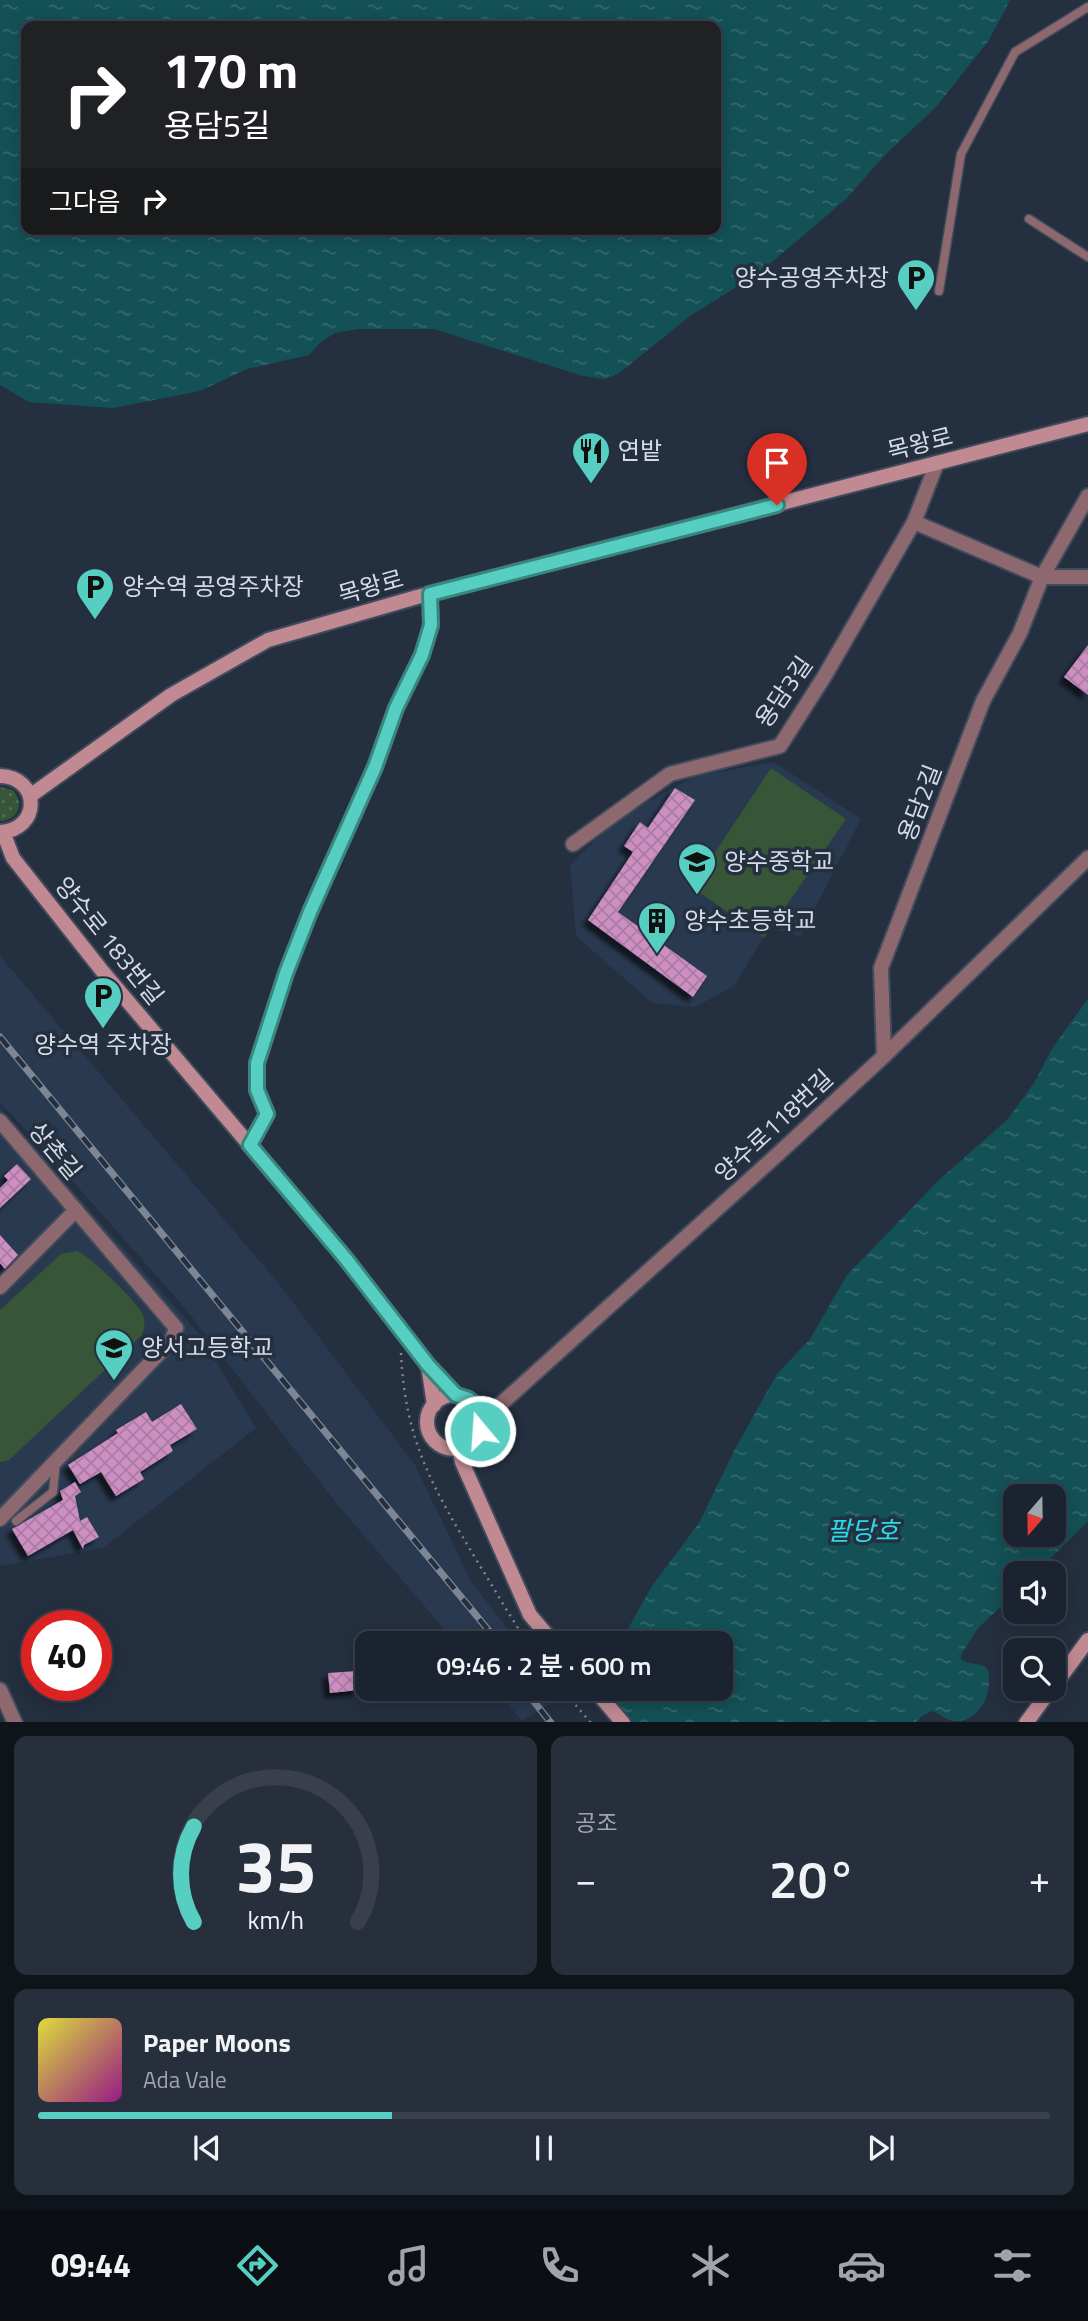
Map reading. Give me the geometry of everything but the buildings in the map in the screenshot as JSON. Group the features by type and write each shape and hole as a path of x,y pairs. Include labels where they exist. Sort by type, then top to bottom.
{"street":[{"name":"목왕로","path":"30,796 171,695 268,640 430,594 1088,424"},
{"name":"용담3길","path":"573,844 670,774 780,746 824,677 914,522 937,463"},
{"name":"용담2길","path":"884,1056 881,968 983,701 1020,633 1042,577 1088,496"},
{"path":"914,522 1042,577 1088,577"},
{"path":"250,1145 267,1114 257,1090 257,1063 286,973 310,912 375,767 396,708 422,655 431,625 430,594"},
{"path":"0,776 20,781 30,796 31,806 24,823 17,829 2,832"},
{"name":"양수로 183번길","path":"2,832 13,858 103,972 346,1259 428,1365 456,1395 469,1399 476,1405 481,1418"},
{"name":"양수로118번길","path":"481,1418 492,1412 779,1154 1088,858"},
{"name":"상촌길","path":"0,1121 176,1328 172,1340 55,1460"},
{"path":"1,1285 76,1210"},
{"name":"양수로 183번길","path":"428,1365 434,1405 428,1417 430,1434 443,1446 459,1448"},
{"path":"434,1405 443,1397 456,1395"},
{"path":"481,1418 476,1439 459,1448 462,1462 530,1615 544,1631"},
{"path":"0,1519 55,1460"},
{"path":"0,1500 20,1497"},
{"path":"1066,1669 1088,1640"},
{"path":"0,1690 15,1722"},
{"path":"605,1701 622,1722"},
{"path":"1027,1722 1042,1701"}],"lane":[{"path":"939,291 961,154 1014,52 1088,7"},
{"path":"1029,219 1088,257"},
{"path":"16,1521 53,1492 55,1460"}],"path":[{"path":"401,1352 403,1388 411,1427 426,1471 521,1631"},
{"path":"572,1701 590,1722"}],"shaded area":[{"name":"양수중학교","path":"774,762 861,819 800,937 770,927 734,986 695,1007 652,1003 576,936 570,865 616,819 696,776"},
{"path":"771,768 846,819 764,938 692,887"},
{"path":"0,787 13,790 19,806 11,818 0,821"},
{"path":"0,956 280,1285 415,1465 471,1581 510,1631 446,1631 337,1504 184,1307 0,1103"},
{"name":"양서고등학교","path":"0,1108 200,1335 256,1428 103,1548 0,1566"},
{"path":"77,1251 102,1270 140,1309 143,1315 143,1331 141,1336 9,1460 0,1462 0,1310 61,1254"},
{"path":"505,1701 554,1701 522,1721"}],"water":[{"path":"0,0 1010,0 989,40 937,106 885,155 845,200 759,273 690,316 618,374 605,379 583,376 434,329 358,329 335,333 321,342 309,355 247,369 200,391 113,408 29,402 0,385"},
{"name":"팔당호","path":"1088,999 1088,1521 1066,1543 1066,1484 1003,1484 1003,1547 1062,1547 1048,1561 1003,1561 1003,1604 978,1628 961,1655 964,1661 988,1669 989,1686 983,1704 971,1717 952,1721 932,1711 916,1722 611,1722 607,1701 733,1701 733,1631 627,1631 652,1586 699,1523 735,1449 777,1374 810,1339 847,1275 940,1179 1007,1120 1034,1083 1053,1047"}],"railway":[{"path":"0,1037 489,1631"},
{"path":"534,1701 550,1722"}],"place":[{"name":"양수공영주차장","path":"916,312"},
{"name":"연밭","path":"591,485"},
{"name":"양수역 공영주차장","path":"95,621"},
{"name":"양수중학교","path":"697,896"},
{"name":"양수초등학교","path":"657,955"},
{"name":"양수역 주차장","path":"103,1030"},
{"name":"양서고등학교","path":"114,1382"}],"route":[{"path":"480,1431 480,1413 476,1405 469,1399 456,1395 428,1365 346,1259 250,1145 267,1114 257,1090 257,1063 286,973 310,912 375,767 396,708 422,655 431,625 430,594 777,505"}]}
